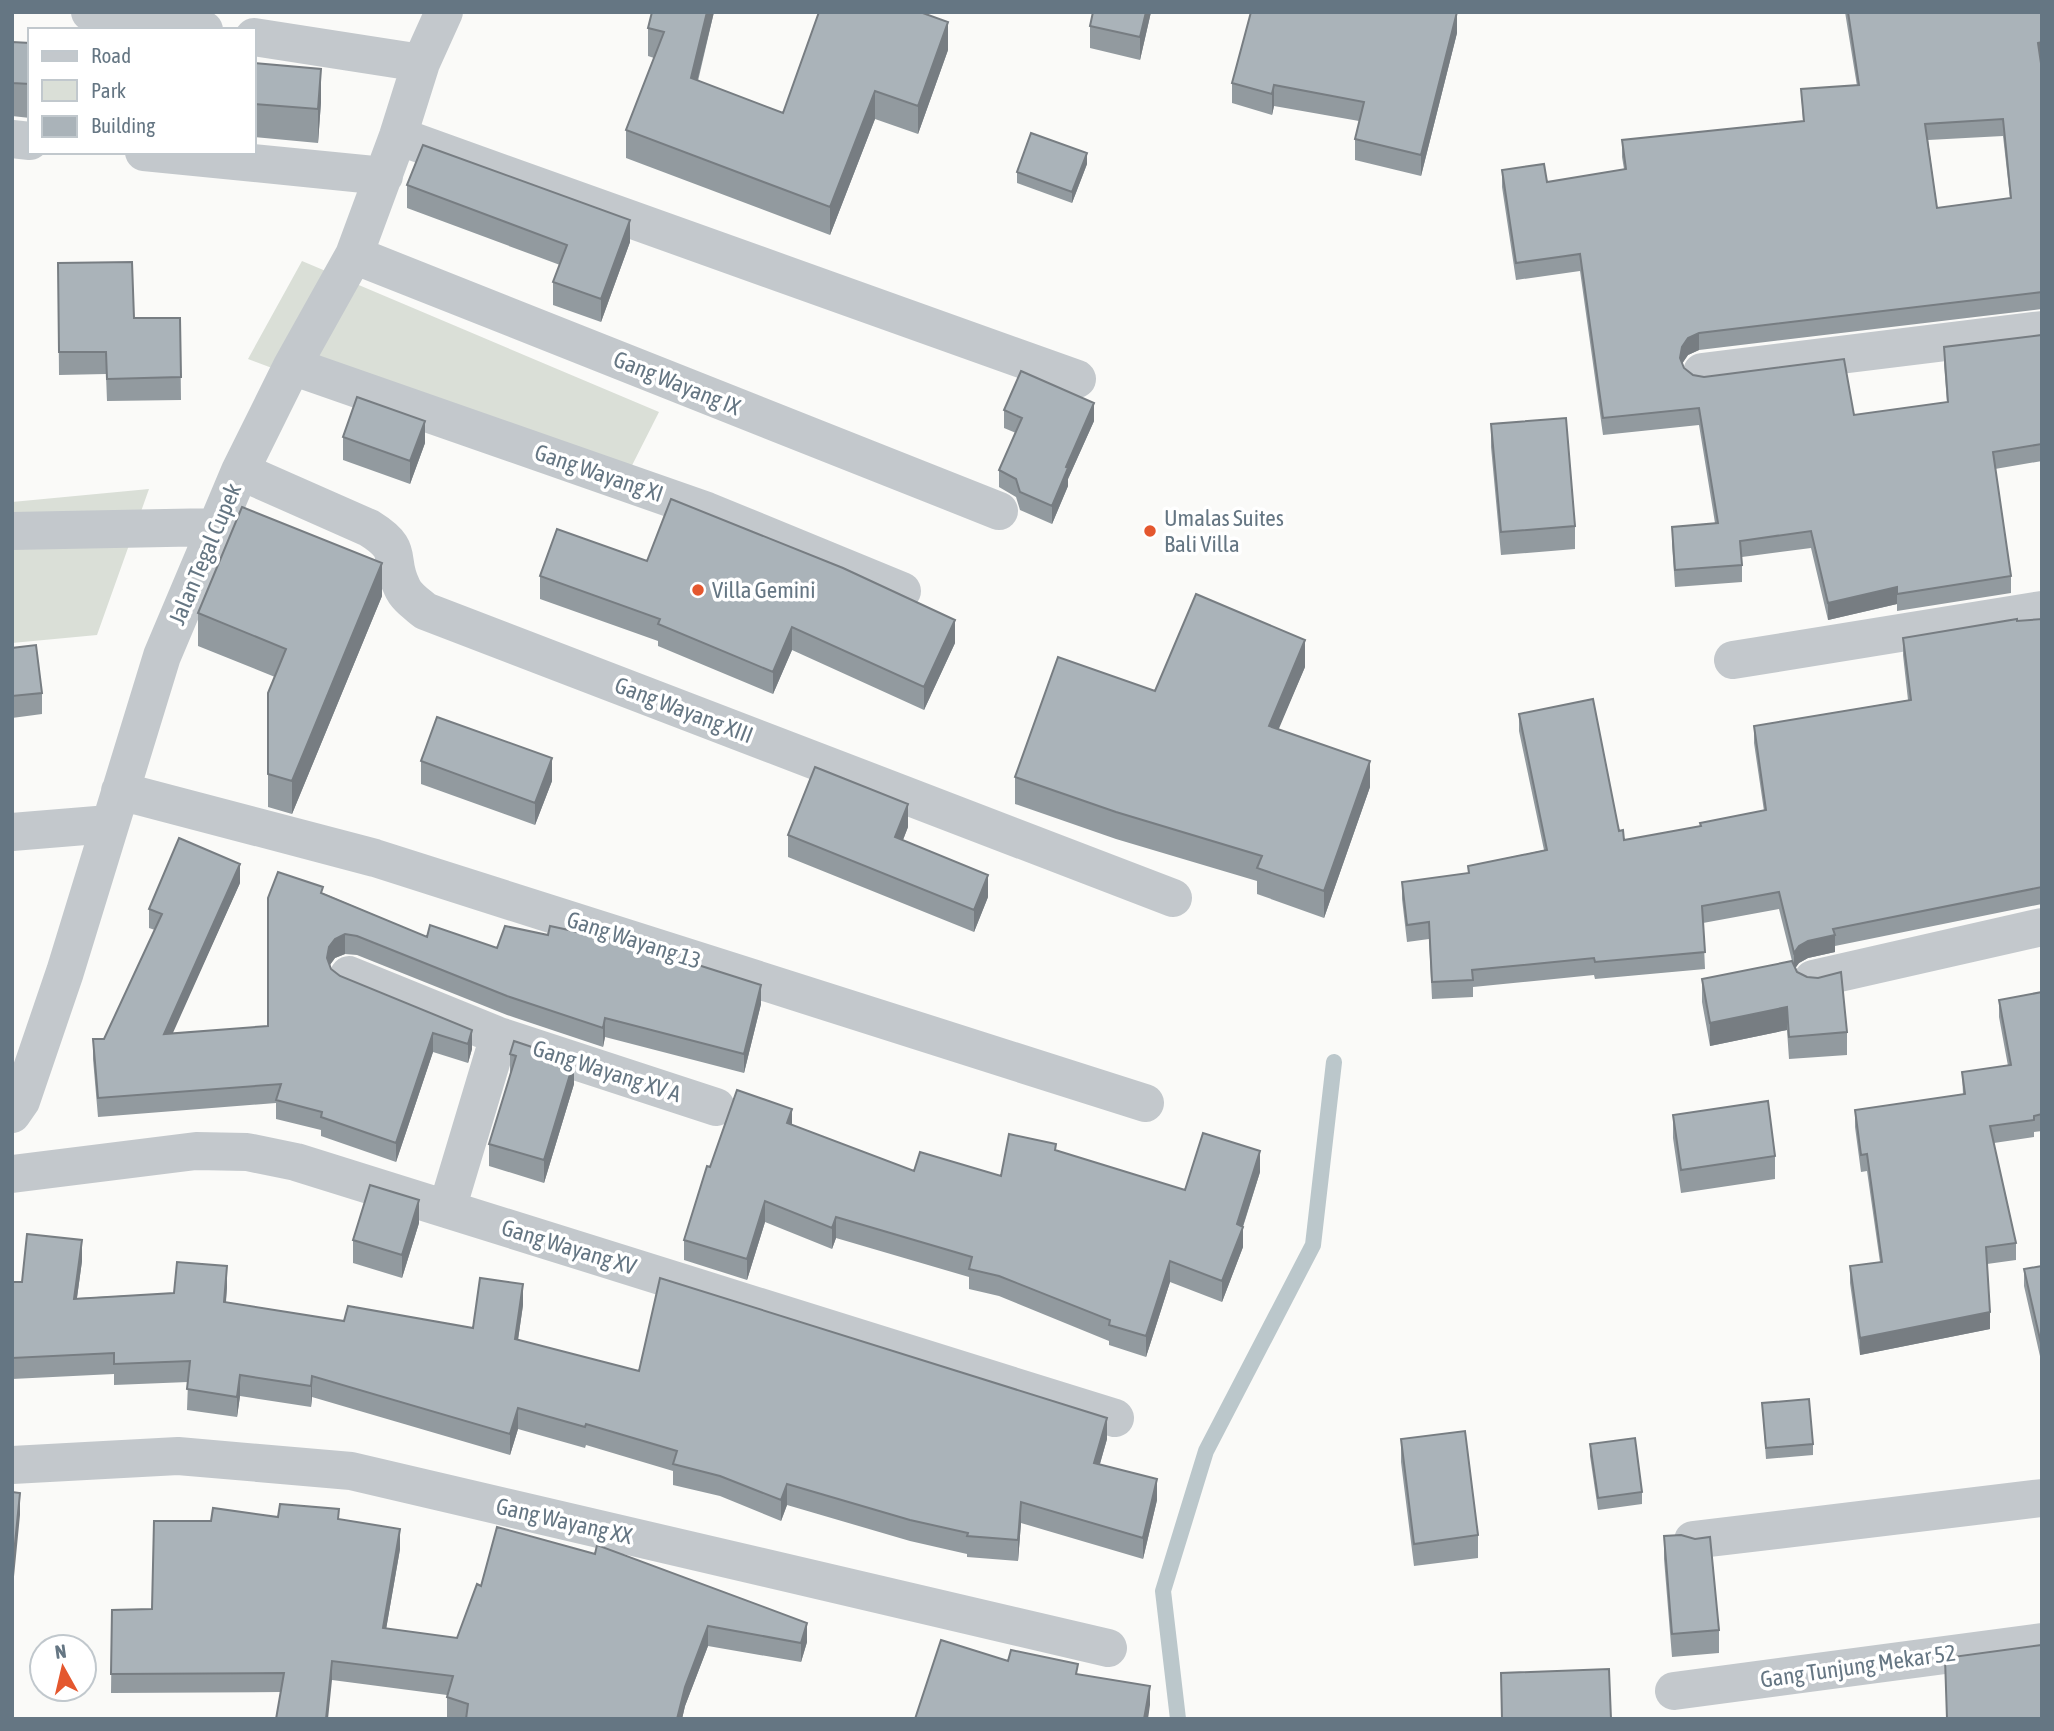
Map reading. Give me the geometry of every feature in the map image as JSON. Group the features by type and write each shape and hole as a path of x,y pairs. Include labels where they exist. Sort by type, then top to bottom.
{"street":[{"path":"90,12 191,28"},
{"name":"Jalan Tegal Cupek","path":"12,1114 21,1101 65,972 162,656 240,471 292,366 355,255 421,63 444,12"},
{"path":"256,37 421,63"},
{"path":"398,136 1077,379"},
{"path":"164,154 384,176"},
{"name":"Gang Wayang IX","path":"355,255 999,511"},
{"path":"1702,372 2042,330"},
{"name":"Gang Wayang XI","path":"292,366 707,511 902,591"},
{"name":"Gang Wayang XIII","path":"240,471 369,528 387,539 395,555 401,587 406,595 425,611 1173,898"},
{"path":"12,531 217,527"},
{"path":"1733,660 2042,610"},
{"name":"Gang Wayang 13","path":"12,832 114,808 376,858 1145,1103"},
{"path":"1813,979 2042,927"},
{"name":"Gang Wayang XV A","path":"349,975 499,1036 716,1107"},
{"path":"447,1209 499,1036"},
{"name":"Gang Wayang XV","path":"12,1174 196,1151 247,1152 296,1161 1115,1418"},
{"name":"Gang Wayang XX","path":"12,1465 178,1456 351,1471 1108,1648"},
{"path":"1693,1540 2042,1498"},
{"name":"Gang Tunjung Mekar 52","path":"1674,1690 2042,1642"}],"green space":[{"path":"302,261 659,412 616,497 248,359"},
{"path":"149,489 97,635 12,643 12,502"}],"building":[{"path":"652,12 707,12 691,78 783,113 819,12 920,12 948,22 918,106 875,91 830,207 626,130 664,32 648,28"},
{"path":"1093,12 1146,12 1140,37 1090,26"},
{"path":"1251,12 1457,12 1421,155 1355,139 1364,102 1274,85 1272,94 1232,83"},
{"path":"1848,12 2042,12 2042,42 2038,43 2042,70 2042,292 1699,333 1688,338 1682,347 1680,358 1684,368 1693,375 1704,377 1844,359 1854,415 1948,402 1944,347 2042,335 2042,444 1993,452 2011,576 1897,594 1897,587 1828,603 1811,531 1740,541 1742,565 1675,570 1672,527 1718,523 1699,408 1603,418 1580,254 1516,263 1502,170 1544,164 1547,182 1626,169 1622,140 1804,121 1801,89 1859,85","holes":["2003,119 2011,198 1937,208 1925,124"]},
{"path":"12,42 28,43 28,84 12,83"},
{"path":"256,63 321,69 318,109 256,104"},
{"path":"1031,133 1087,153 1072,192 1017,172"},
{"path":"423,145 630,220 601,299 553,282 567,245 407,185"},
{"path":"132,262 134,318 180,318 181,377 107,379 106,352 59,352 58,263"},
{"path":"1021,371 1094,403 1052,506 1020,492 1016,479 999,470 1022,418 1004,410"},
{"path":"357,397 425,421 410,461 343,437"},
{"path":"1566,418 1575,526 1501,532 1491,424"},
{"path":"671,499 843,568 955,620 924,687 792,627 773,672 658,624 660,619 540,576 557,529 647,561"},
{"path":"242,507 382,563 292,781 268,774 268,693 286,649 198,613"},
{"path":"1196,594 1305,640 1269,726 1370,761 1324,891 1257,868 1262,856 1116,812 1015,777 1058,657 1155,691"},
{"path":"2017,619 2042,619 2042,887 1833,929 1835,935 1808,941 1794,953 1779,892 1702,906 1705,952 1595,962 1594,958 1472,970 1473,980 1432,982 1429,922 1407,925 1402,882 1469,873 1468,866 1547,850 1519,714 1593,699 1619,831 1623,830 1624,840 1701,826 1700,823 1766,810 1754,726 1911,700 1903,638"},
{"path":"36,645 42,693 12,696 12,648"},
{"path":"437,717 552,758 535,803 421,761"},
{"path":"815,767 908,804 895,837 988,875 974,910 788,835"},
{"path":"179,838 240,864 164,1034 268,1026 268,898 278,872 323,887 321,893 427,937 430,925 497,948 505,926 548,935 550,926 620,941 761,985 744,1054 605,1018 603,1028 507,996 357,936 345,934 335,939 329,947 327,958 331,969 340,976 472,1030 468,1044 433,1033 396,1143 321,1117 322,1112 276,1100 281,1084 98,1098 93,1039 104,1039 162,914 149,909"},
{"path":"1792,961 1797,972 1807,977 1818,978 1841,972 1847,1032 1789,1037 1787,1007 1710,1023 1702,979"},
{"path":"2042,992 2042,1114 2034,1116 2034,1120 1990,1126 2016,1243 1986,1247 1990,1312 1860,1338 1850,1266 1882,1262 1867,1154 1861,1155 1855,1110 1965,1094 1962,1072 2011,1065 1999,1000"},
{"path":"514,1041 574,1061 544,1160 489,1144 516,1056 510,1054"},
{"path":"737,1090 792,1109 787,1123 914,1171 920,1152 1001,1176 1009,1134 1056,1144 1055,1150 1185,1190 1203,1133 1260,1151 1237,1224 1243,1227 1222,1281 1170,1261 1146,1336 1109,1325 1110,1320 999,1276 969,1269 972,1257 836,1217 832,1228 765,1201 747,1259 684,1240 707,1166 710,1167"},
{"path":"1768,1101 1775,1156 1681,1170 1673,1115"},
{"path":"370,1185 419,1200 402,1255 353,1240"},
{"path":"27,1234 82,1240 74,1299 174,1293 177,1262 227,1266 224,1302 344,1321 348,1306 473,1328 480,1278 523,1284 515,1339 639,1371 660,1278 1107,1418 1094,1463 1157,1479 1143,1538 1021,1502 1018,1540 967,1536 968,1533 910,1520 787,1484 781,1500 720,1476 673,1464 677,1451 586,1424 585,1427 518,1408 510,1434 312,1376 311,1386 240,1375 237,1397 187,1389 190,1361 114,1364 114,1353 12,1358 12,1282 22,1282"},
{"path":"2042,1266 2042,1348 2024,1269"},
{"path":"1809,1399 1813,1444 1766,1448 1762,1403"},
{"path":"1465,1431 1478,1535 1414,1544 1401,1439"},
{"path":"1635,1438 1642,1492 1598,1498 1590,1444"},
{"path":"12,1492 20,1493 12,1574"},
{"path":"280,1504 339,1509 338,1519 400,1529 383,1628 457,1638 477,1584 481,1586 497,1527 595,1554 597,1545 807,1623 801,1643 708,1626 685,1687 677,1719 466,1719 468,1704 447,1697 453,1676 332,1661 326,1719 276,1719 284,1673 111,1674 112,1610 152,1609 154,1521 211,1521 213,1508 278,1517"},
{"path":"1681,1535 1695,1539 1710,1537 1719,1630 1672,1634 1664,1536"},
{"path":"941,1640 1008,1661 1011,1650 1078,1664 1076,1674 1150,1686 1144,1719 915,1719"},
{"path":"2042,1645 2042,1719 1947,1719 1945,1658"},
{"path":"1609,1669 1611,1719 1502,1719 1501,1673"}],"waterway":[{"path":"1178,1719 1163,1591 1206,1451 1313,1245 1334,1062"}],"place":[{"name":"Umalas Suites Bali Villa","path":"1150,531"},
{"name":"Villa Gemini","path":"698,590"}]}
